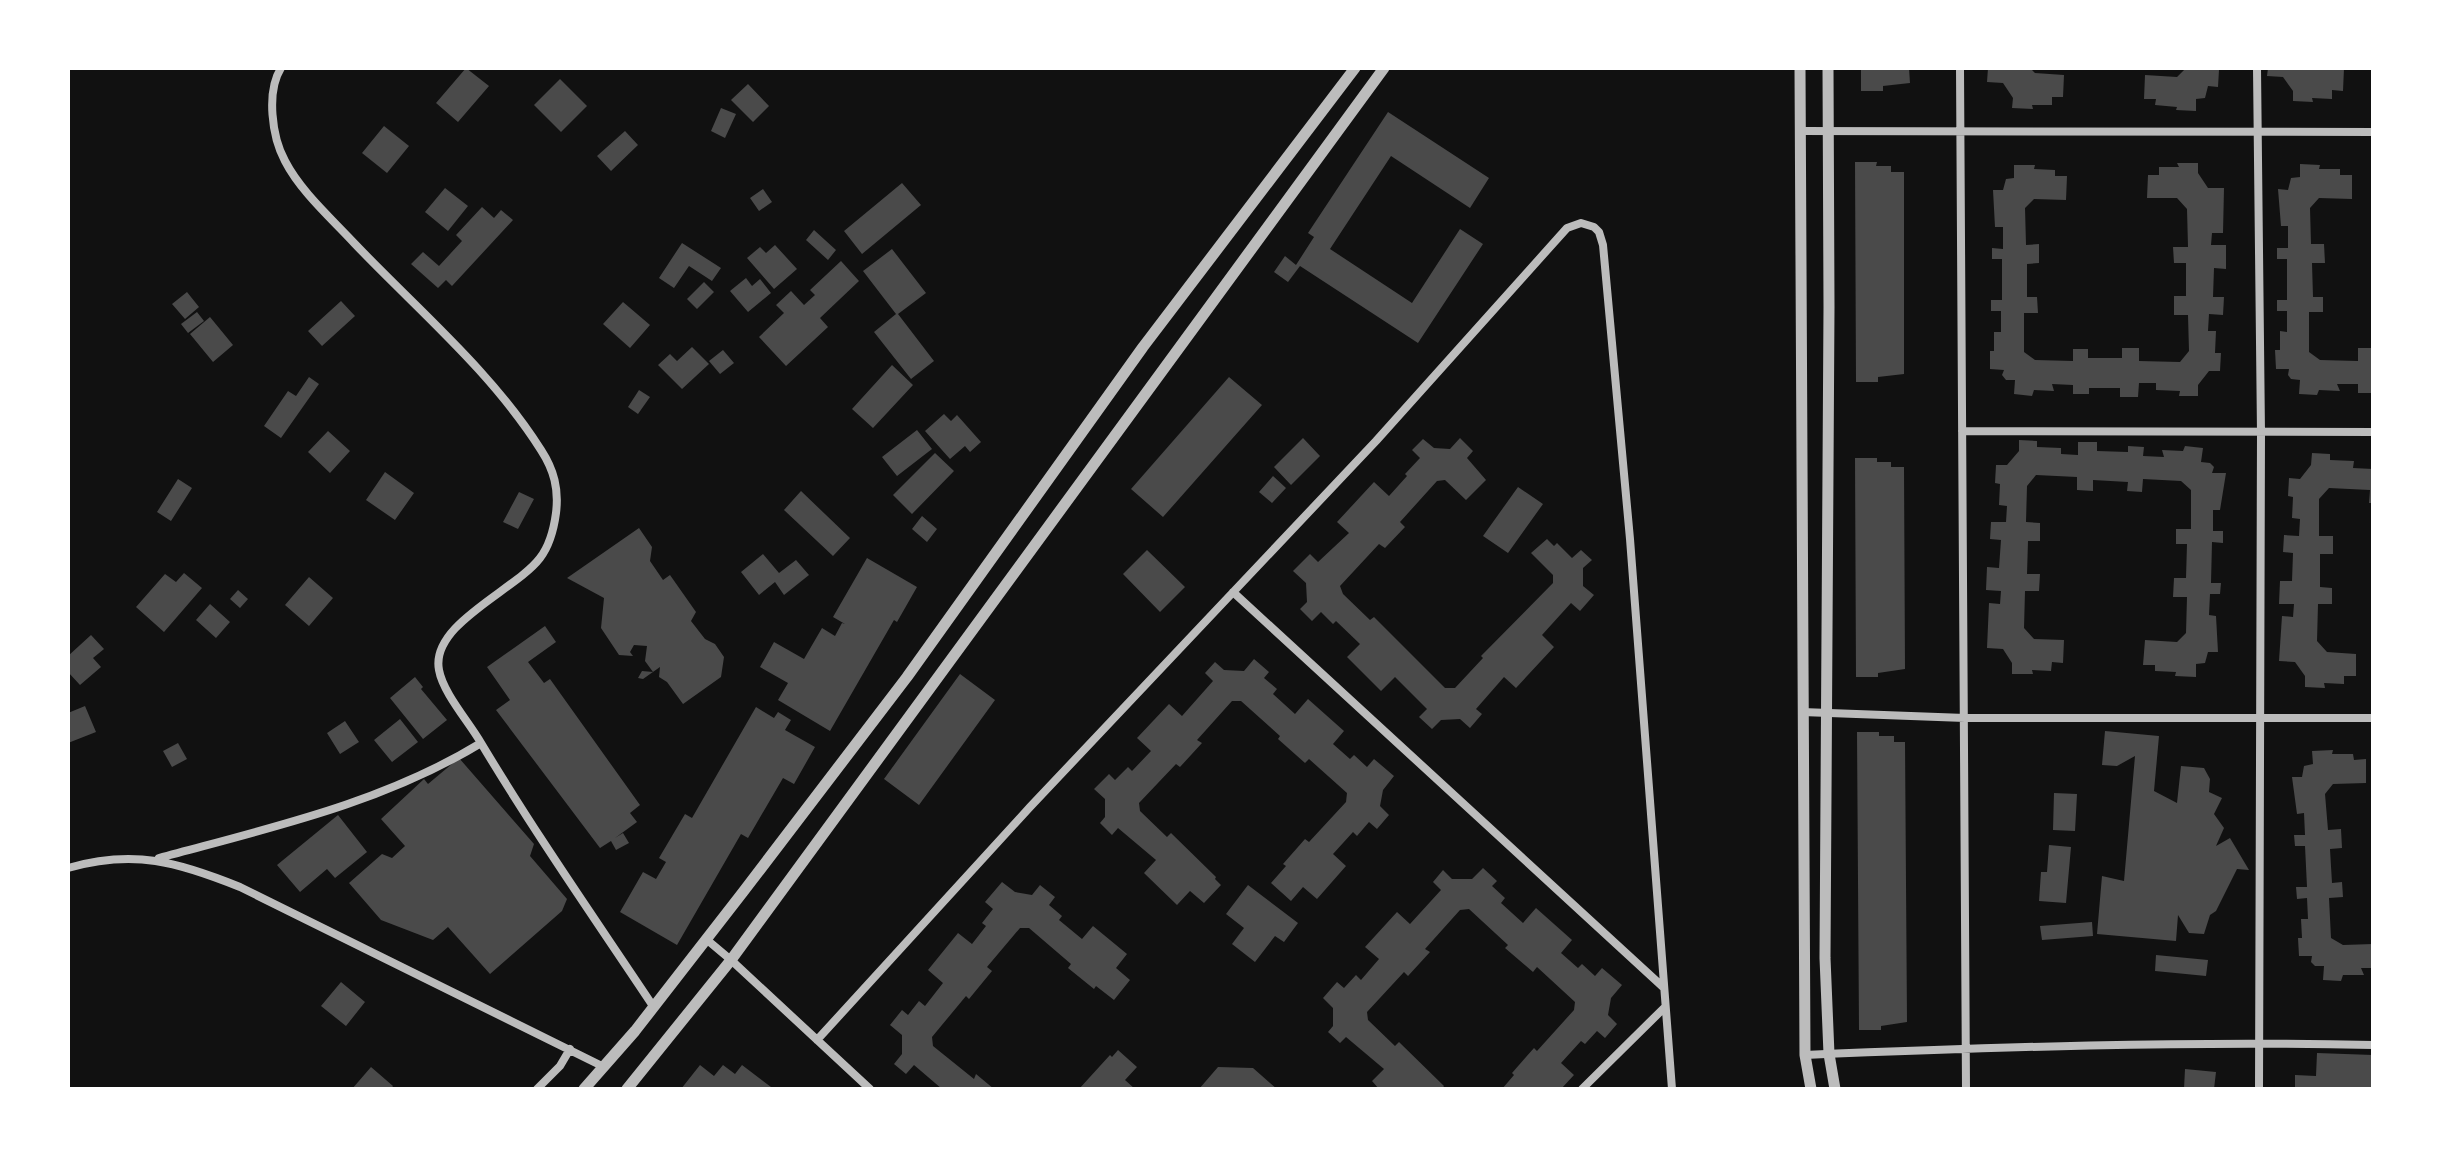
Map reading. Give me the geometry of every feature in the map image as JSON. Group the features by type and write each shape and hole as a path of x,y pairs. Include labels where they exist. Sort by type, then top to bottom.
{"street":[{"path":"281,68 273,86 274,115 278,146 289,168 343,231 510,403 553,472 558,495 555,517 543,555 453,630 439,655 438,668 442,680 507,787 653,1006"},
{"path":"627,1089 731,960 1384,68"},
{"path":"1800,68 1805,1055 1811,1089"},
{"path":"1828,68 1825,958 1829,1054 1835,1089"},
{"path":"1960,68 1966,1089"},
{"path":"2257,68 2261,433 2259,1089"},
{"path":"584,1089 706,939 907,677 1143,347 1351,69"},
{"path":"1799,131 2373,132"},
{"path":"817,1040 1030,807 1376,441 1567,228 1581,223 1594,227 1603,245 1630,539 1672,1089"},
{"path":"1962,431 2373,432"},
{"path":"1233,592 1664,987"},
{"path":"1802,712 1965,718 2373,718"},
{"path":"154,860 361,800 481,743"},
{"path":"68,868 119,857 154,860 204,872 604,1067"},
{"path":"706,939 870,1089"},
{"path":"1582,1089 1665,1007"},
{"path":"1805,1055 1965,1048 2259,1043 2373,1045"},
{"path":"537,1089 560,1066 570,1049"}],"building":[{"path":"466,68 489,86 458,122 436,103"},
{"path":"1861,68 1909,68 1910,83 1883,86 1883,91 1861,91"},
{"path":"1988,68 2030,68 2035,73 2064,75 2063,97 2052,97 2052,105 2032,105 2033,109 2012,108 2013,98 2003,83 1987,82"},
{"path":"2186,68 2219,70 2218,87 2208,86 2205,98 2196,99 2196,111 2176,110 2177,107 2155,105 2156,99 2144,99 2145,75 2177,77"},
{"path":"2268,68 2344,68 2343,91 2332,90 2332,99 2293,101 2293,91 2283,77 2267,76"},
{"path":"560,79 587,106 561,132 534,105"},
{"path":"748,84 769,106 753,122 731,100"},
{"path":"721,108 736,114 725,138 711,131"},
{"path":"1388,112 1489,178 1470,208 1391,156 1330,249 1412,303 1460,229 1483,244 1418,343 1300,266 1288,282 1274,272 1285,256 1296,265 1314,237 1308,233"},
{"path":"384,126 409,146 387,173 362,153"},
{"path":"625,131 638,145 611,171 597,156"},
{"path":"1855,162 1877,162 1876,166 1891,166 1891,172 1904,172 1904,374 1878,377 1878,382 1856,382"},
{"path":"2177,163 2198,163 2198,173 2208,188 2224,188 2223,233 2212,233 2211,245 2226,245 2226,269 2214,268 2213,297 2224,297 2223,315 2209,314 2208,331 2216,331 2215,353 2221,353 2220,371 2209,371 2198,385 2198,396 2179,396 2180,391 2156,390 2156,383 2139,383 2138,397 2120,397 2120,388 2089,388 2089,394 2073,394 2073,385 2052,384 2054,391 2034,390 2032,396 2014,394 2015,380 2006,380 2002,375 2004,370 1990,369 1994,332 2001,332 2001,311 1991,311 1991,300 2002,300 2002,259 1992,259 1992,248 2003,249 2003,227 1995,227 1993,190 2003,190 2006,179 2014,178 2014,165 2035,165 2034,169 2055,170 2055,176 2067,176 2066,200 2034,199 2025,208 2026,245 2039,244 2039,263 2027,264 2027,297 2037,297 2038,313 2024,313 2024,352 2035,360 2073,361 2073,349 2088,349 2088,358 2122,358 2122,348 2139,348 2139,361 2180,362 2189,351 2188,315 2174,315 2174,296 2186,296 2186,263 2174,263 2173,247 2188,247 2187,209 2177,198 2147,198 2148,175 2159,175 2159,167 2179,167"},
{"path":"2300,164 2320,165 2319,169 2340,169 2340,175 2352,175 2352,199 2319,198 2310,208 2311,244 2324,244 2325,263 2312,263 2313,297 2323,297 2323,312 2309,312 2309,352 2320,360 2358,361 2358,348 2373,348 2373,393 2358,393 2358,384 2337,384 2340,391 2319,390 2317,395 2299,394 2300,380 2291,379 2289,369 2276,369 2275,350 2280,350 2280,331 2287,332 2287,311 2277,311 2277,300 2287,300 2287,259 2277,259 2277,248 2288,248 2288,226 2281,226 2278,189 2288,190 2291,178 2300,177"},
{"path":"902,183 921,205 862,254 844,231"},
{"path":"445,188 468,206 448,231 425,212"},
{"path":"763,189 772,202 759,211 750,198"},
{"path":"482,207 494,218 501,210 513,220 452,286 446,280 438,288 411,264 423,252 439,266 462,241 456,235"},
{"path":"814,230 836,250 828,260 806,240"},
{"path":"682,243 721,268 712,281 689,266 674,288 659,278"},
{"path":"775,245 797,269 774,289 747,258 760,247 766,253"},
{"path":"892,249 926,293 898,314 934,361 911,379 874,332 896,314 863,271"},
{"path":"841,261 859,281 820,318 828,327 786,366 759,337 784,313 776,305 791,291 804,305 815,295 810,290"},
{"path":"746,278 752,286 760,279 771,293 748,312 730,291"},
{"path":"704,282 714,292 697,309 687,299"},
{"path":"187,292 199,307 185,319 172,304"},
{"path":"341,301 355,316 322,346 308,331"},
{"path":"623,302 650,325 630,348 603,324"},
{"path":"197,312 204,321 188,333 181,324"},
{"path":"210,317 233,345 213,362 190,334"},
{"path":"692,347 709,364 682,389 658,365 670,354 677,361"},
{"path":"723,350 734,363 720,374 709,361"},
{"path":"892,365 913,385 873,428 852,409"},
{"path":"309,377 319,384 281,438 264,426 288,391 296,396"},
{"path":"1229,377 1262,405 1163,517 1131,489"},
{"path":"639,390 650,397 638,414 628,407"},
{"path":"944,414 951,421 957,415 981,442 970,452 965,446 950,459 925,431"},
{"path":"917,430 932,449 897,476 882,457"},
{"path":"328,431 350,451 330,473 308,452"},
{"path":"1303,438 1320,456 1291,485 1274,467"},
{"path":"1460,438 1473,451 1467,458 1486,480 1466,500 1445,480 1437,481 1400,522 1405,527 1385,548 1379,544 1340,586 1343,594 1370,620 1374,617 1445,688 1455,688 1483,658 1481,656 1553,583 1553,575 1531,553 1547,539 1554,546 1557,543 1572,558 1581,550 1592,560 1583,568 1583,586 1594,595 1580,611 1571,603 1542,635 1554,647 1516,688 1504,677 1476,709 1482,714 1470,728 1460,719 1441,720 1432,729 1419,717 1427,709 1395,677 1381,691 1347,657 1360,644 1336,621 1333,624 1321,612 1312,621 1300,609 1307,602 1306,583 1293,571 1310,554 1318,562 1349,533 1337,522 1374,482 1389,496 1420,458 1412,450 1423,439 1434,448 1450,449"},
{"path":"2019,440 2037,441 2037,447 2061,448 2061,454 2078,455 2078,442 2097,442 2097,451 2128,452 2128,446 2144,447 2143,456 2164,457 2162,450 2183,451 2185,446 2203,448 2201,462 2214,467 2212,473 2226,473 2220,510 2213,510 2213,531 2223,531 2223,543 2212,542 2211,583 2221,583 2220,594 2210,594 2209,615 2216,616 2218,652 2208,652 2205,663 2196,664 2196,677 2175,676 2176,672 2155,671 2155,665 2143,665 2145,640 2177,642 2186,633 2187,597 2173,597 2174,578 2186,578 2187,544 2176,544 2176,529 2191,529 2191,490 2181,481 2143,479 2142,492 2127,491 2128,482 2093,480 2093,491 2077,490 2077,477 2036,475 2027,486 2026,522 2040,523 2040,541 2028,541 2027,574 2040,574 2039,591 2025,591 2024,628 2034,639 2064,640 2063,663 2052,662 2051,671 2032,670 2033,674 2012,674 2012,663 2003,649 1987,648 1989,603 2000,604 2001,591 1986,590 1987,567 1999,568 2001,540 1990,539 1991,522 2006,522 2007,506 1999,505 2000,484 1995,483 1996,465 2007,465 2019,451"},
{"path":"935,453 954,471 912,514 893,495"},
{"path":"2312,453 2330,454 2330,460 2354,461 2353,468 2373,469 2373,503 2369,503 2370,490 2329,488 2319,499 2319,536 2333,536 2333,554 2320,554 2320,587 2332,588 2332,604 2318,604 2317,641 2327,652 2356,654 2356,676 2344,676 2344,684 2324,683 2325,688 2305,687 2305,676 2295,662 2279,661 2282,616 2293,617 2294,604 2279,604 2280,581 2292,581 2293,553 2283,552 2284,535 2299,536 2300,519 2292,518 2293,497 2288,496 2289,478 2300,479 2311,465"},
{"path":"1855,458 1877,458 1877,462 1891,462 1891,467 1904,467 1905,669 1878,673 1878,677 1856,677"},
{"path":"385,472 414,493 395,520 366,500"},
{"path":"1273,476 1286,488 1272,503 1259,492"},
{"path":"178,479 192,488 171,521 157,512"},
{"path":"1518,487 1543,504 1508,553 1483,536"},
{"path":"801,491 850,538 833,556 784,510"},
{"path":"519,492 534,499 518,529 503,522"},
{"path":"922,516 937,529 927,542 912,529"},
{"path":"639,528 652,547 650,561 663,580 670,575 696,612 691,621 724,657 721,677 683,704 667,682 659,677 660,667 653,672 645,661 647,646 634,645 630,652 633,656 619,655 601,628 604,598 567,578"},
{"path":"1147,550 1185,587 1160,612 1123,574"},
{"path":"763,554 779,573 796,560 809,575 784,595 775,582 759,595 741,572"},
{"path":"867,558 917,587 897,622 894,620 830,731 778,700 788,683 760,667 774,642 804,659 822,628 835,636 842,623 845,624 833,617"},
{"path":"184,573 202,588 164,632 136,607 165,574 176,582"},
{"path":"309,577 333,598 309,626 285,605"},
{"path":"238,590 248,599 240,608 230,599"},
{"path":"210,604 230,622 216,638 196,620"},
{"path":"545,626 556,642 528,662 544,683 550,679 640,805 630,813 637,822 615,838 623,833 629,843 616,850 611,841 600,848 496,710 510,700 487,667"},
{"path":"91,635 104,649 93,658 101,667 80,685 68,672 68,656"},
{"path":"1254,659 1269,672 1264,678 1277,689 1273,694 1295,714 1308,699 1344,731 1333,744 1350,759 1354,755 1367,767 1374,759 1394,776 1383,790 1380,806 1389,815 1377,829 1369,822 1357,836 1353,832 1333,854 1346,866 1317,899 1303,887 1291,901 1271,883 1305,839 1309,842 1346,802 1347,793 1309,759 1305,763 1241,701 1232,701 1197,740 1202,743 1180,767 1176,764 1139,803 1140,811 1167,837 1171,833 1221,885 1204,903 1190,891 1177,905 1144,873 1156,860 1118,828 1112,835 1100,823 1105,817 1105,799 1094,789 1109,774 1115,780 1128,767 1132,771 1151,751 1137,738 1169,704 1182,716 1213,681 1205,673 1215,662 1224,670 1244,671"},
{"path":"642,671 653,672 643,679 638,678"},
{"path":"960,674 995,700 919,805 884,779"},
{"path":"415,677 447,720 423,739 390,698"},
{"path":"85,706 96,732 68,743 68,713"},
{"path":"756,707 774,718 778,712 791,720 785,730 815,747 794,784 783,778 748,838 741,834 677,945 620,912 643,872 656,879 666,862 659,858 685,814 692,818"},
{"path":"400,719 418,742 392,762 374,740"},
{"path":"345,721 359,742 340,754 327,733"},
{"path":"2105,731 2159,736 2154,791 2177,803 2181,766 2204,768 2210,779 2209,792 2222,798 2214,814 2224,828 2216,846 2230,838 2249,870 2237,869 2216,911 2210,915 2204,934 2189,933 2178,915 2176,941 2097,934 2102,876 2124,881 2135,756 2117,766 2102,765"},
{"path":"1857,732 1879,732 1879,736 1894,736 1894,742 1905,742 1907,1022 1881,1026 1881,1030 1859,1030"},
{"path":"178,743 187,759 172,767 163,751"},
{"path":"2333,750 2332,754 2353,754 2354,760 2366,759 2366,783 2333,784 2325,794 2328,830 2341,829 2342,848 2330,849 2332,883 2342,882 2343,897 2329,898 2331,938 2343,945 2373,944 2373,968 2361,968 2364,975 2343,975 2341,981 2323,980 2324,966 2315,966 2311,962 2312,956 2299,956 2301,919 2308,919 2307,898 2297,899 2296,887 2307,887 2305,846 2295,846 2294,835 2305,835 2304,813 2297,814 2292,777 2302,777 2304,766 2313,764 2312,751"},
{"path":"459,758 534,844 530,856 567,899 562,911 490,974 448,927 433,940 381,920 349,883 382,854 392,858 405,846 381,819 424,779 428,784"},
{"path":"2054,793 2077,794 2075,831 2053,830"},
{"path":"338,815 367,852 335,878 327,869 300,892 277,865"},
{"path":"2049,845 2071,847 2066,903 2039,901 2041,872 2047,872"},
{"path":"1483,868 1497,881 1492,886 1505,898 1501,903 1523,923 1536,908 1572,940 1561,953 1578,968 1582,964 1595,976 1602,968 1622,985 1611,998 1608,1015 1617,1024 1605,1038 1597,1031 1585,1044 1581,1041 1561,1063 1574,1075 1561,1089 1502,1089 1534,1048 1537,1051 1574,1010 1575,1002 1537,967 1533,972 1505,948 1508,945 1469,909 1460,910 1425,949 1430,952 1408,976 1404,972 1367,1012 1368,1020 1395,1046 1399,1042 1444,1086 1442,1089 1379,1089 1372,1081 1384,1069 1346,1037 1340,1043 1328,1032 1333,1026 1333,1008 1323,998 1337,982 1344,988 1356,975 1361,980 1379,959 1365,947 1397,912 1410,924 1441,890 1433,882 1443,870 1452,879 1472,879"},
{"path":"1002,882 1015,892 1032,895 1040,885 1055,897 1049,905 1062,916 1059,920 1082,939 1093,926 1127,954 1116,968 1130,980 1114,1000 1068,968 1071,964 1029,928 1020,928 987,967 992,971 969,999 966,996 932,1037 933,1046 974,1079 976,1074 994,1089 942,1089 914,1065 906,1074 894,1064 902,1054 902,1035 890,1025 902,1010 908,1015 919,1001 925,1006 943,983 928,970 958,933 972,944 986,926 982,923 993,909 985,902"},
{"path":"1248,885 1298,923 1284,942 1275,936 1255,962 1232,944 1244,928 1226,914"},
{"path":"2092,922 2093,936 2042,940 2040,926"},
{"path":"2156,955 2208,960 2206,976 2155,971"},
{"path":"341,982 365,1002 346,1026 321,1006"},
{"path":"1118,1050 1137,1067 1125,1080 1135,1089 1079,1089 1110,1055 1112,1057"},
{"path":"2317,1053 2373,1055 2373,1089 2295,1089 2295,1075 2316,1076"},
{"path":"700,1065 714,1076 723,1065 735,1074 742,1065 771,1087 681,1089"},
{"path":"371,1067 393,1086 391,1089 352,1089"},
{"path":"1218,1067 1253,1068 1277,1089 1199,1089"},
{"path":"2185,1069 2216,1072 2214,1089 2184,1089"}]}
